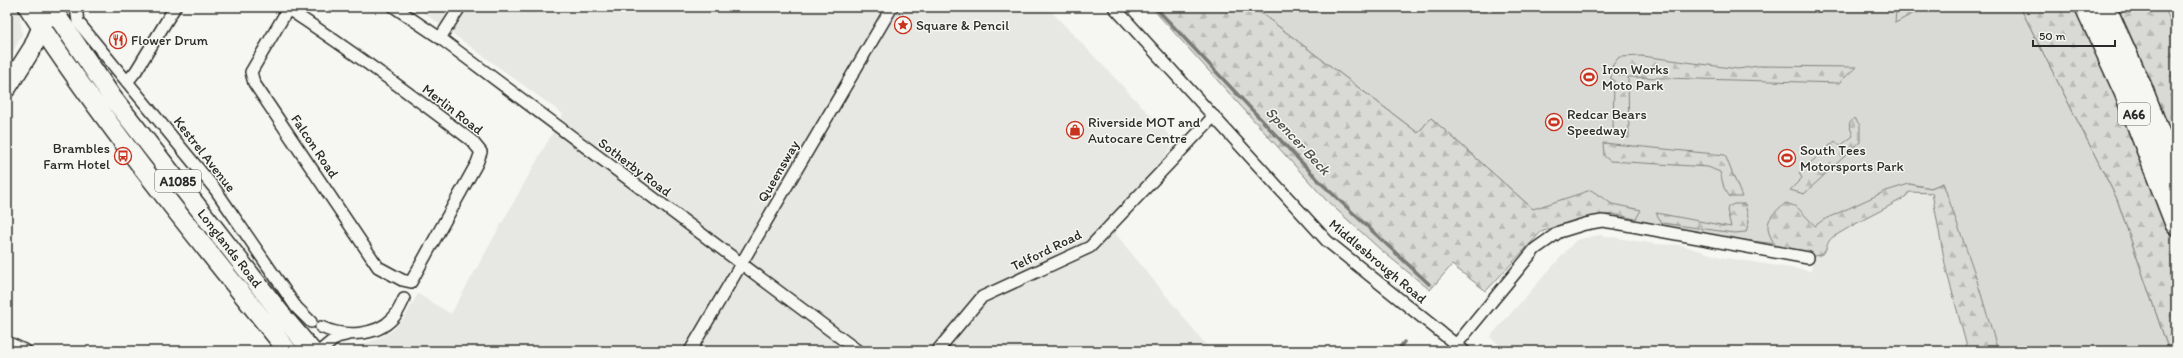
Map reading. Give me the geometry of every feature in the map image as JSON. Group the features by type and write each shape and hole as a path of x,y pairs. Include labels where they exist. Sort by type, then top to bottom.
{"highway":[{"name":"A66","path":"2086,7 2125,92 2176,224"},
{"name":"A66","path":"2105,7 2141,87 2176,177"}],"main road":[{"name":"Longlands Road","path":"28,7 68,67 126,144 288,351"},
{"name":"Longlands Road","path":"51,7 112,97 285,319 319,350"},
{"path":"7,88 33,47 51,7"}],"street":[{"name":"Kestrel Avenue","path":"76,7 78,22 215,189 296,307 316,324 330,332 346,335"},
{"path":"127,82 136,71 175,7"},
{"name":"Sotherby Road","path":"394,7 440,38 858,351"},
{"path":"440,38 460,7"},
{"name":"Queensway","path":"690,351 892,7"},
{"name":"Middlesbrough Road","path":"1114,7 1327,241 1460,348"},
{"name":"Falcon Road","path":"288,8 251,72 254,84 378,266 402,280 411,282"},
{"name":"Merlin Road","path":"288,8 397,84 472,141 481,152 477,163 411,282"},
{"name":"Telford Road","path":"938,351 982,297 1090,248 1214,116"},
{"path":"1460,348 1535,249 1559,232 1584,224 1602,221 1616,223 1808,258"},
{"path":"319,350 337,337 367,331 386,324 394,317 404,299"},
{"path":"7,342 26,351"}],"shaded area":[{"path":"7,7 19,8 22,35 7,62"},
{"path":"416,7 1047,7 1175,141 1115,233 1211,351 344,351 378,339 393,330 404,318 418,294 451,314 563,114"},
{"path":"1909,184 1931,188 1946,269 1968,351 1506,351 1490,337 1576,240 1599,235 1655,244 1681,245 1720,257 1811,271 1815,248"}],"green space":[{"path":"1151,7 1253,7 1418,133 1431,118 1533,209 1591,190 1612,204 1641,210 1636,219 1613,214 1575,220 1541,232 1486,291 1452,265 1430,290 1381,250 1326,200"},
{"name":"South Tees Motorsports Park","path":"1253,7 2020,7 2117,199 2169,351 1996,351 1943,183 1931,188 1909,184 1803,247 1552,218 1533,209 1431,118 1418,133"},
{"path":"1901,7 1925,7 1895,23 1896,10"},
{"path":"2020,7 2078,7 2141,147 2176,243 2176,351 2169,351 2117,199"},
{"path":"2114,7 2164,7 2176,32 2176,156"},
{"path":"1642,56 1738,69 1758,66 1856,67 1839,83 1628,77 1629,138 1616,134 1613,130 1614,80 1611,79 1612,66 1619,57"},
{"path":"1854,118 1860,125 1860,142 1804,194 1790,190 1802,178 1799,173 1835,141 1840,146 1853,136 1849,124"},
{"path":"1603,143 1725,155 1742,197 1730,197 1724,188 1720,172 1708,167 1610,161 1604,156"},
{"path":"1943,183 1975,274 1998,351 1968,351 1946,269 1932,193 1910,192 1904,198 1833,237 1828,243 1824,252 1818,255 1812,256 1810,253 1776,246 1769,233 1768,227 1771,217 1786,203 1797,207 1815,226 1823,220 1886,191 1909,184 1931,188"},
{"path":"1734,204 1745,204 1749,221 1746,232 1734,233 1662,223 1656,213 1731,227 1727,210 1728,207"}],"waterway":[{"name":"Spencer Beck","path":"1155,7 1322,184 1429,284"},
{"name":"Spencer Beck","path":"1397,351 1404,342"}],"place":[{"name":"Square & Pencil","path":"903,25"},
{"name":"Flower Drum","path":"118,40"},
{"name":"Iron Works Moto Park","path":"1589,77"},
{"name":"Redcar Bears Speedway","path":"1554,122"},
{"name":"Riverside MOT and Autocare Centre","path":"1075,130"},
{"name":"Brambles Farm Hotel","path":"123,156"},
{"name":"South Tees Motorsports Park","path":"1787,158"}]}
